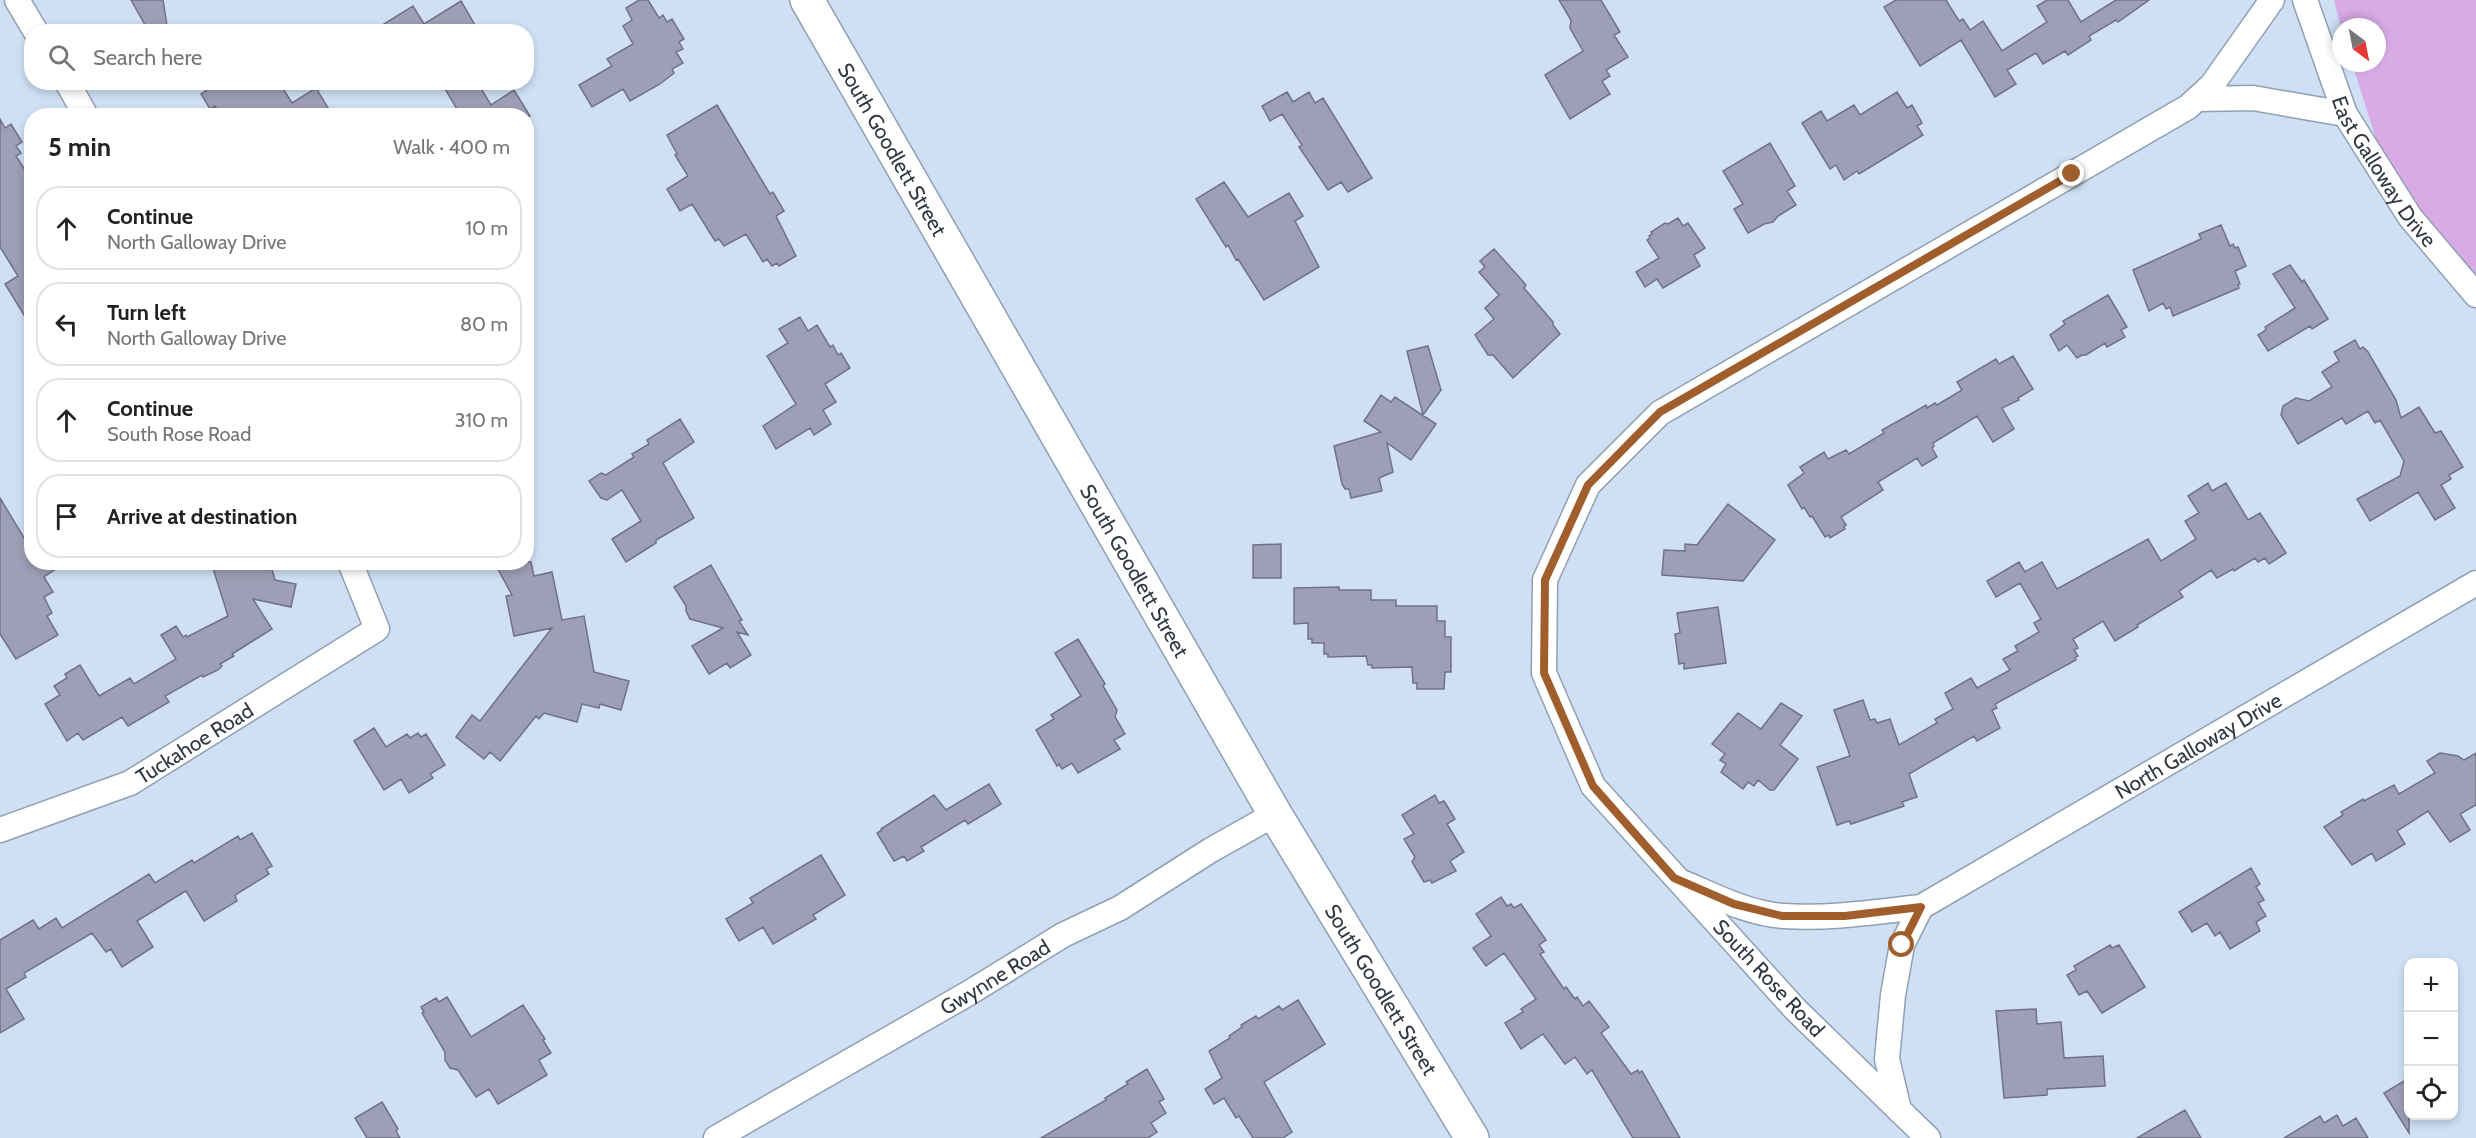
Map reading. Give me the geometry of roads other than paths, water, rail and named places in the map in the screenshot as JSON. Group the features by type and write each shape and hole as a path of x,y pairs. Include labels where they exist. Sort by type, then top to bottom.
{"main road":[{"name":"South Goodlett Street","path":"807,0 1275,814 1472,1138"}],"street":[{"path":"17,0 31,24"},
{"name":"South Rose Road","path":"1928,1138 1796,1010 1593,786 1544,673 1545,580 1588,485 1660,412 2188,107 2212,85 2272,0"},
{"name":"East Galloway Drive","path":"2306,0 2344,114 2410,217 2476,296"},
{"path":"71,90 82,108"},
{"path":"2197,99 2253,98 2344,114"},
{"name":"Tuckahoe Road","path":"0,830 130,783 377,629 353,570"},
{"name":"North Galloway Drive","path":"1674,878 1734,904 1782,916 1845,916 1921,907 2476,584"},
{"name":"Gwynne Road","path":"716,1138 969,993 1063,935 1120,908 1211,850 1275,814"},
{"path":"1899,1110 1887,1059 1893,995 1902,945 1921,907"}]}
